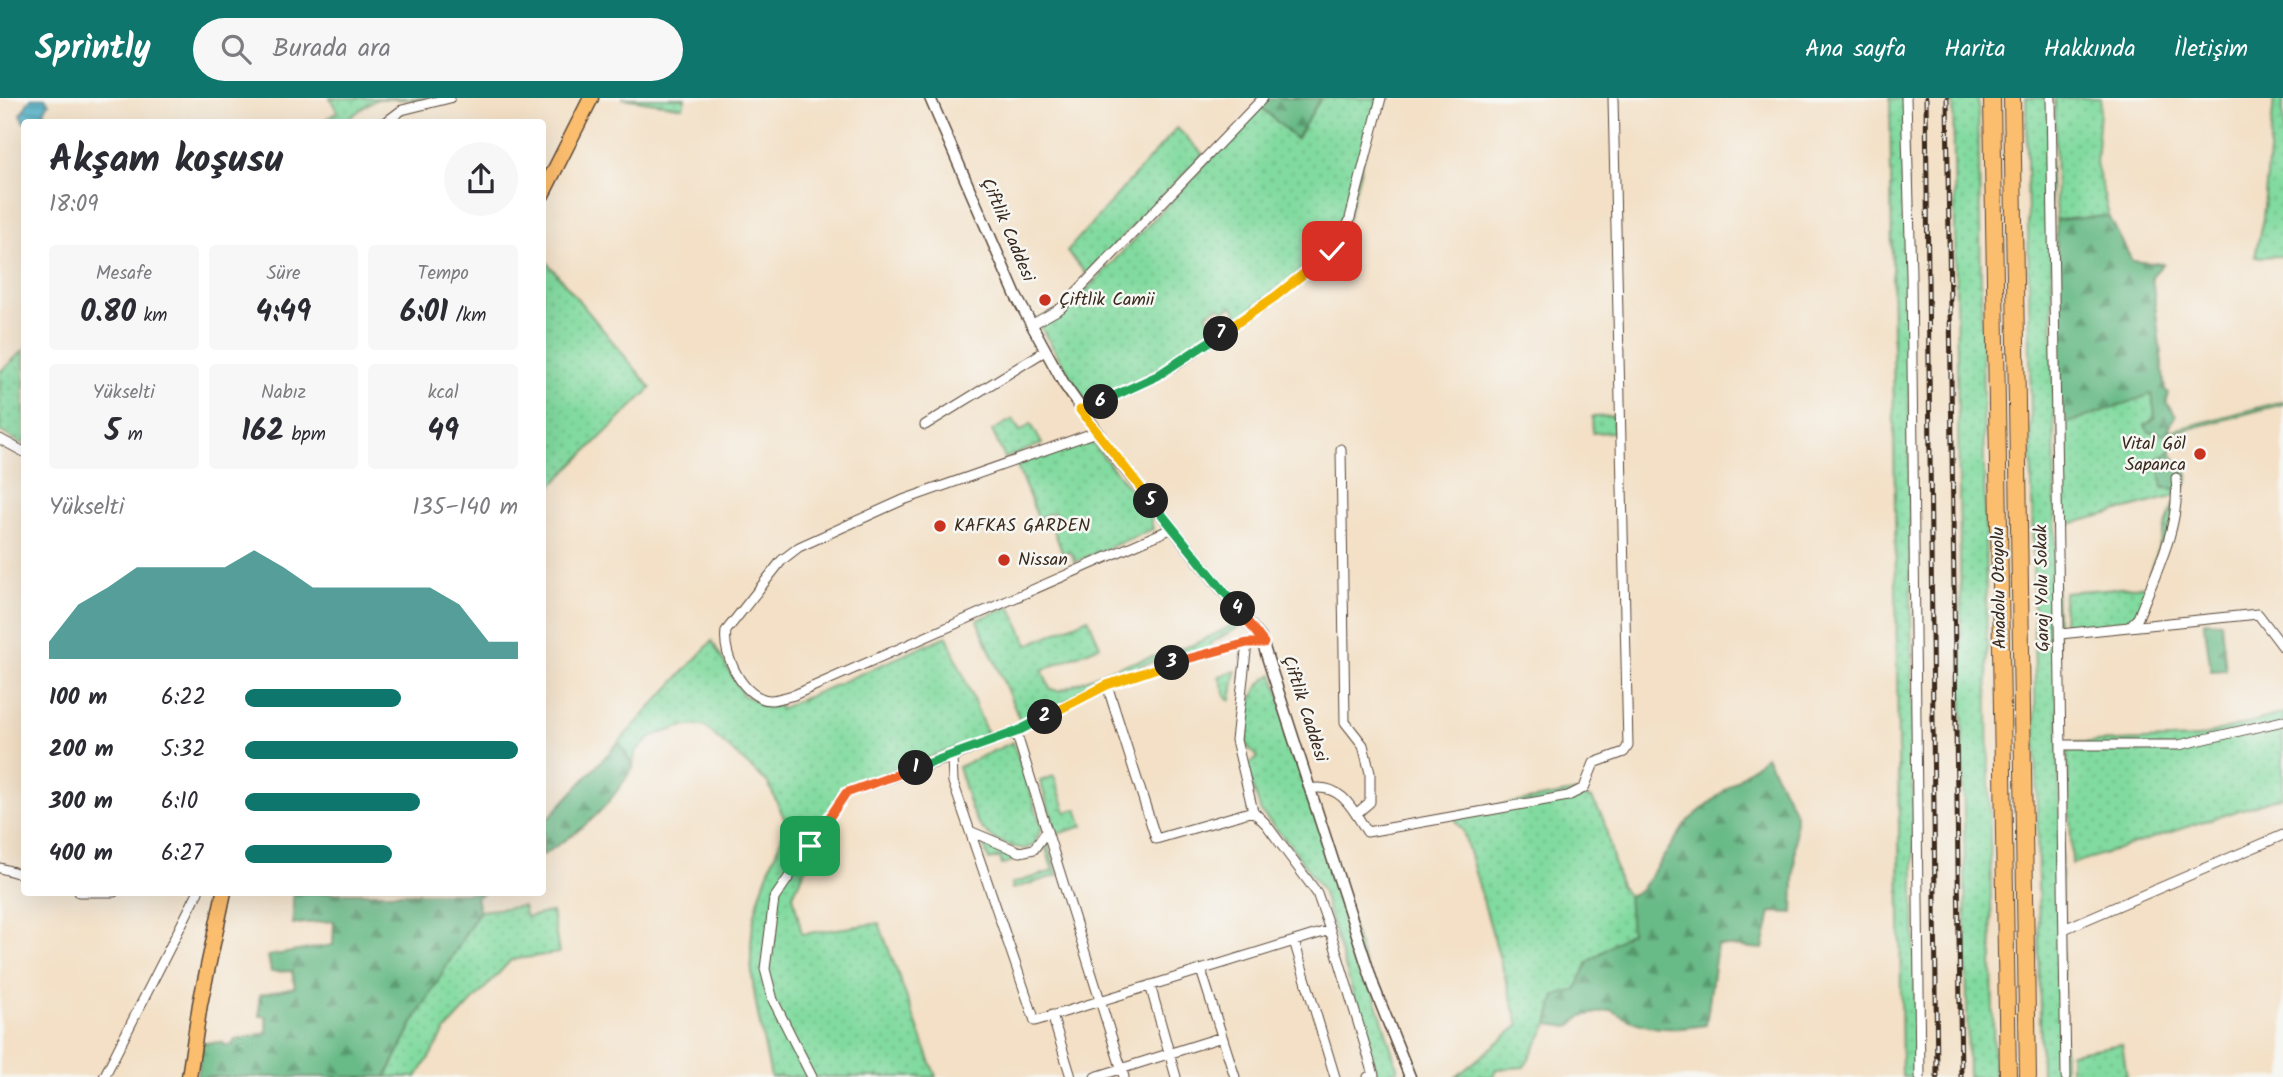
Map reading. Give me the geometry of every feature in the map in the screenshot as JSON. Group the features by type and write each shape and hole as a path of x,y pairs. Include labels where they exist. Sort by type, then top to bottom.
{"highway":[{"name":"Anadolu Otoyolu","path":"1992,98 2008,1077"},
{"name":"Anadolu Otoyolu","path":"2012,98 2028,1077"}],"main road":[{"path":"546,187 591,98"},
{"path":"189,1077 200,1004 223,896"}],"street":[{"path":"390,119 402,110 450,98"},
{"name":"Çiftlik Caddesi","path":"930,98 1031,325 1080,410 1264,643 1374,987 1410,1077"},
{"path":"1031,325 1061,308 1263,98"},
{"path":"1080,410 1133,388 1176,365 1276,296 1338,245 1349,222 1381,98"},
{"path":"1310,789 1322,786 1341,793 1367,832 1568,796 1584,788 1594,763 1624,752 1628,746 1613,98"},
{"path":"1906,98 1911,275 1920,1077"},
{"name":"Garaj Yolu Sokak","path":"2051,98 2066,1077"},
{"path":"925,425 1045,351"},
{"path":"1096,432 903,500 839,528 782,559 726,631 725,642 731,663 750,690 766,700 794,695 1173,528"},
{"path":"0,439 21,450"},
{"path":"1341,449 1345,722 1363,745 1370,773 1370,803 1356,814"},
{"path":"2129,627 2138,618 2174,522 2179,501 2176,478"},
{"path":"2060,634 2258,614 2283,647"},
{"path":"812,1077 792,1044 773,1000 765,969 774,899 846,793 1016,732 1107,685 1158,667 1247,643 1264,643"},
{"path":"1247,643 1236,740 1253,811 1317,893 1374,1075 1368,1077"},
{"path":"1107,685 1156,839 1253,811"},
{"path":"2061,745 2179,746 2283,721"},
{"path":"1016,732 1122,1073"},
{"path":"952,757 953,782 1035,1021 1330,930"},
{"path":"972,832 1020,852 1034,849 1046,832"},
{"path":"2064,929 2283,835"},
{"path":"0,868 21,874"},
{"path":"104,1077 196,896"},
{"path":"1294,941 1335,1077"},
{"path":"1201,970 1235,1077"},
{"path":"1150,985 1176,1077"},
{"path":"1052,1015 1071,1077"},
{"path":"1095,1077 1122,1073 1222,1037"}],"green space":[{"path":"330,98 430,98 378,99 346,119 326,119 338,112"},
{"path":"622,98 685,98 683,107"},
{"path":"1269,98 1321,98 1296,139 1261,107"},
{"path":"1321,98 1379,98 1347,222 1333,246 1240,317 1232,306 1224,311 1220,306 1206,314 1215,330 1158,371 1086,403 1040,326 1066,311 1261,107 1296,139"},
{"path":"1890,98 1906,98 1916,1077 1902,1077"},
{"path":"1953,98 1978,98 1994,1077 1968,1077"},
{"path":"2026,98 2049,98 2064,1077 2041,1077"},
{"path":"2055,98 2101,98 2096,163 2109,216 2056,220"},
{"path":"2274,98 2283,98 2283,256 2255,257 2263,218"},
{"path":"1177,128 1203,154 1086,274 1067,251"},
{"path":"2109,216 2132,261 2163,264 2152,276 2165,390 2169,393 2166,402 2176,416 2165,434 2149,432 2145,426 2155,417 2152,394 2065,424 2059,420 2056,220"},
{"path":"546,261 651,388 546,491"},
{"path":"21,353 21,443 0,431 0,372"},
{"path":"2165,389 2170,431 2283,401 2283,404 2170,434 2176,496 2062,526 2059,420 2065,424"},
{"path":"1613,416 1614,432 1593,433 1592,417"},
{"path":"1013,419 1020,431 1031,424 1042,444 1005,458 992,431"},
{"path":"1089,439 1149,512 1153,529 1075,562 1071,552 1063,554 1053,528 1060,525 1054,512 1038,518 1016,464"},
{"path":"2170,451 2178,463 2184,462 2187,470 2187,484 2181,489 2163,488 2158,459"},
{"path":"2174,502 2175,513 2139,613 2122,626 2068,629 2063,626 2064,592 2145,586"},
{"path":"1010,606 1028,645 1088,618 1100,646 1042,670 1050,689 1059,691 1114,668 1193,645 1241,621 1243,625 1210,643 1212,651 1186,653 1137,667 1090,688 1022,725 977,620"},
{"path":"2204,621 2221,622 2226,670 2211,671"},
{"path":"947,636 988,736 857,784 840,795 793,895 802,934 879,923 936,1077 771,1077 753,987 752,932 761,891 787,824 768,783 704,726 684,726 653,736 635,752 633,767 619,742 712,641 743,695 771,707 778,704 780,709"},
{"path":"1236,671 1231,700 1227,699 1219,676"},
{"path":"1273,674 1398,1070 1378,1077 1322,890 1292,847 1261,812 1246,766 1258,758 1246,745 1251,704 1258,687"},
{"path":"2283,713 2283,796 2072,864 2067,743 2196,738"},
{"path":"619,742 633,767 604,807 546,853 546,821"},
{"path":"1013,742 1042,827 1034,845 1025,849 1007,845 984,831 972,810 958,767"},
{"path":"1766,756 1796,814 1793,913 1771,912 1763,949 1717,945 1706,1025 1657,1028 1634,1022 1611,1010 1582,1016 1569,1027 1548,1024 1555,996 1576,990 1588,962 1631,932 1628,896 1640,891 1688,821"},
{"path":"1054,776 1066,812 1077,809 1083,826 1057,834 1040,781"},
{"path":"1573,792 1592,799 1603,818 1620,886 1628,896 1632,932 1589,962 1576,990 1555,996 1548,1024 1524,1067 1496,1069 1493,1077 1456,1077 1519,1025 1463,831 1456,822 1456,813"},
{"path":"982,840 1019,855 1018,859 1002,865 1000,857 989,860"},
{"path":"1047,841 1058,875 1012,889 1011,884 1053,871 1044,842"},
{"path":"293,896 478,896 479,911 413,1023 386,1077 197,1077 203,1043 223,1042 224,1046 234,1044 234,1040 267,1033 266,1016 260,1016 259,995 295,987 292,971 271,972 268,956 333,945 334,921 293,924"},
{"path":"523,906 526,917 552,912 559,953 511,960 446,1030 417,1077 386,1077 413,1023 479,911"},
{"path":"2122,1044 2127,1077 2070,1077 2070,1053"}],"water":[{"path":"31,98 45,98 49,103 44,111 46,115 40,119 23,119 21,114"}],"railway":[{"path":"1926,98 1937,1077"},
{"path":"1947,98 1961,1077"}],"place":[{"name":"Çiftlik Camii","path":"1045,300"},
{"name":"Vital Göl Sapanca","path":"2200,454"},
{"name":"KAFKAS GARDEN","path":"940,526"},
{"name":"Nissan","path":"1004,560"}],"route":[{"path":"810,846 846,793 1016,732 1107,685 1158,667 1247,643 1264,643 1080,410 1133,388 1176,365 1276,296 1332,251"}]}
